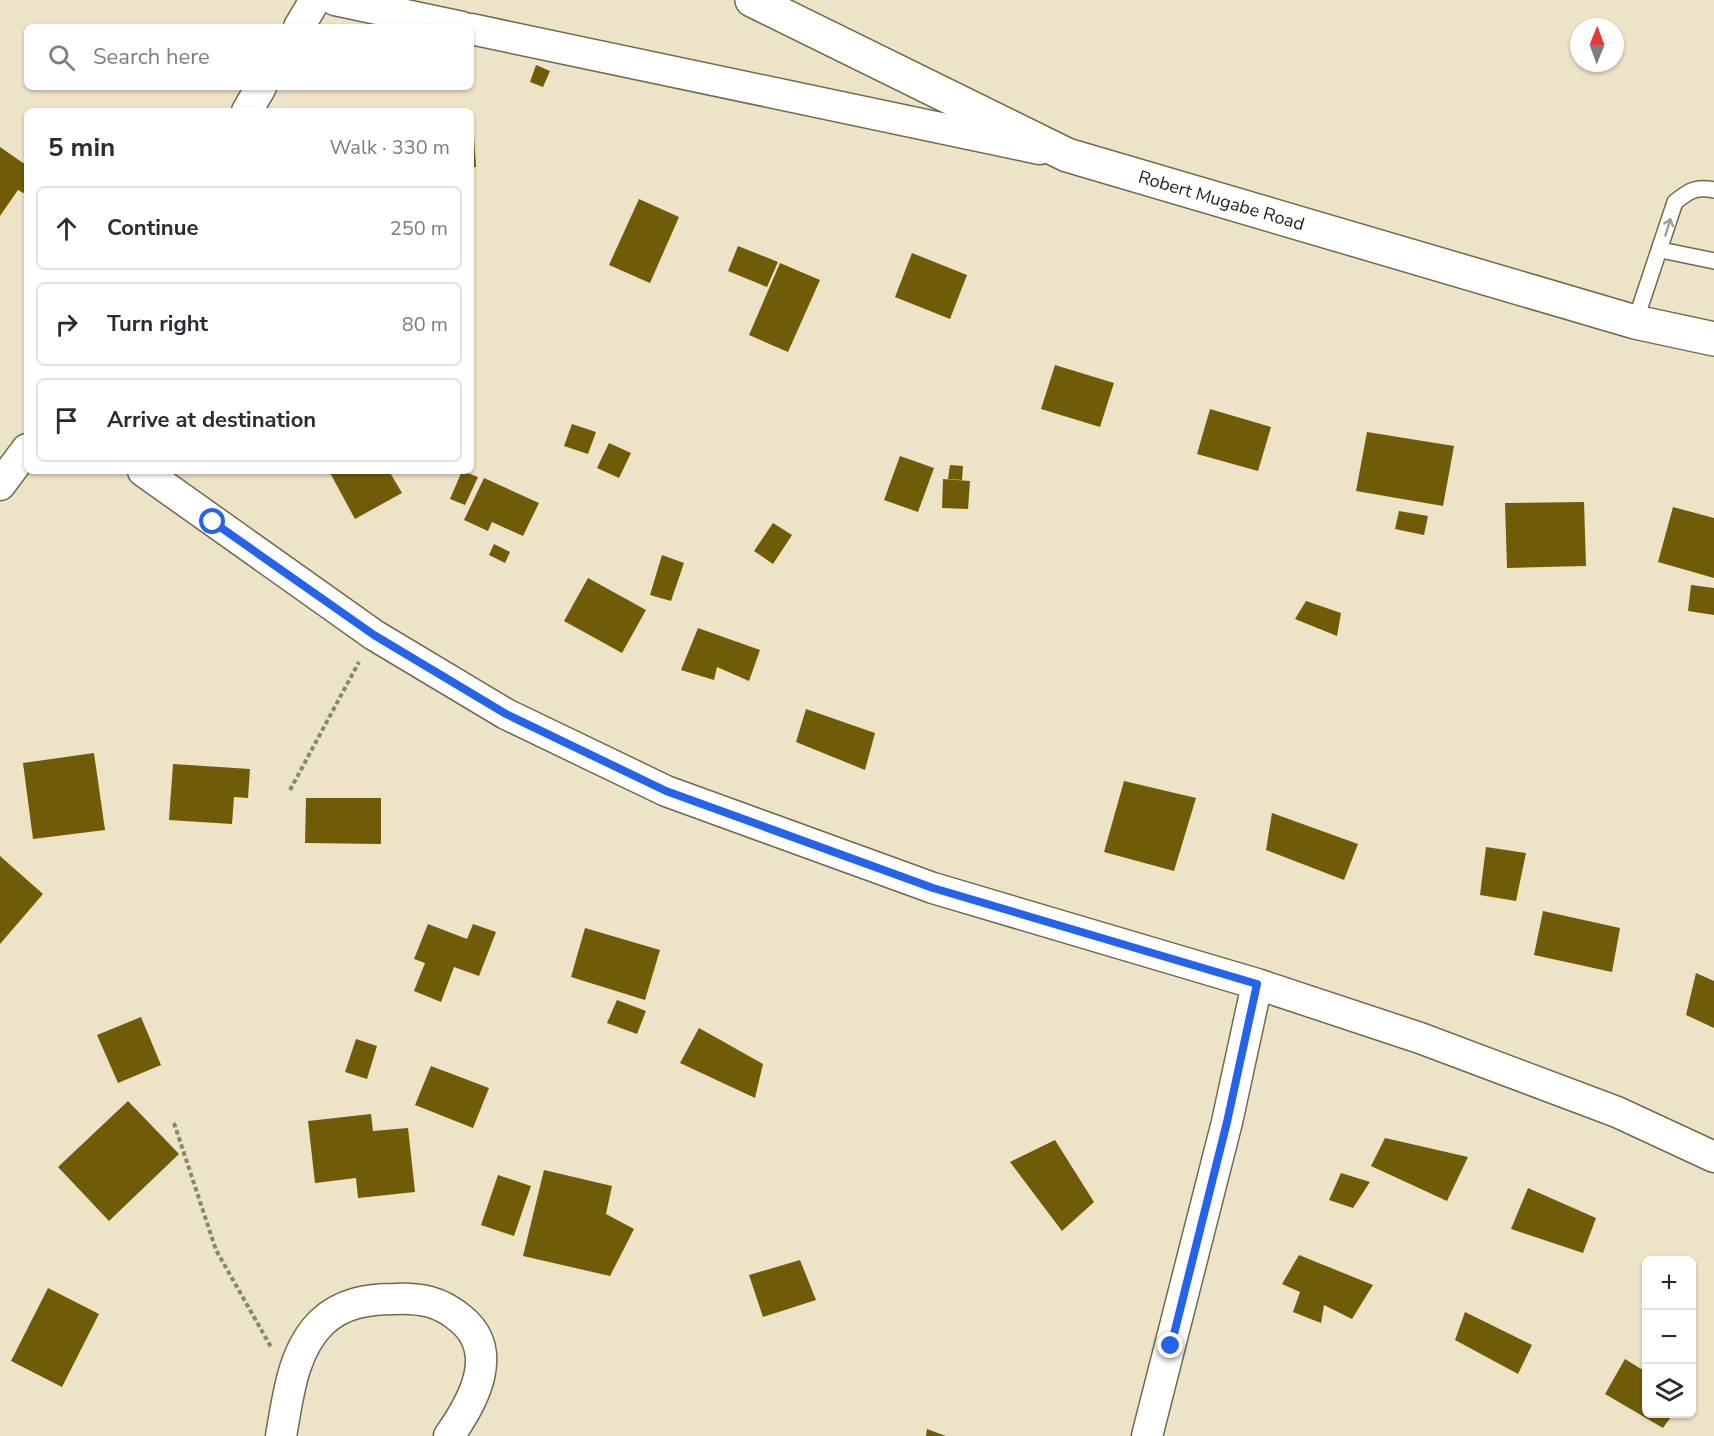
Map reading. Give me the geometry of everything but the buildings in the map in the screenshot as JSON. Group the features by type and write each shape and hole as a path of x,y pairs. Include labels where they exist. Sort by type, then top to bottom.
{"main road":[{"name":"Robert Mugabe Road","path":"752,0 1066,155 1635,321 1714,339"}],"street":[{"path":"301,24 315,0"},
{"path":"335,0 448,24"},
{"path":"474,30 1066,155"},
{"path":"249,108 259,90"},
{"path":"0,485 24,453"},
{"path":"147,474 300,585 374,635 506,714 666,791 933,888 1257,984 1420,1038 1617,1112 1714,1157"},
{"path":"1147,1436 1227,1122 1257,984"},
{"path":"281,1436 290,1382 303,1351 322,1322 344,1308 365,1299 410,1299 445,1305 470,1327 480,1343 482,1365 477,1388 466,1412 449,1436"}],"lane":[{"path":"1635,321 1661,250 1675,202 1688,191 1699,187 1714,190"},
{"path":"1661,250 1714,261"}],"path":[{"path":"290,790 374,635"},
{"path":"174,1123 216,1250 290,1382"}],"route":[{"path":"213,522 374,635 506,714 666,791 933,888 1257,984 1227,1122 1171,1346"}]}
